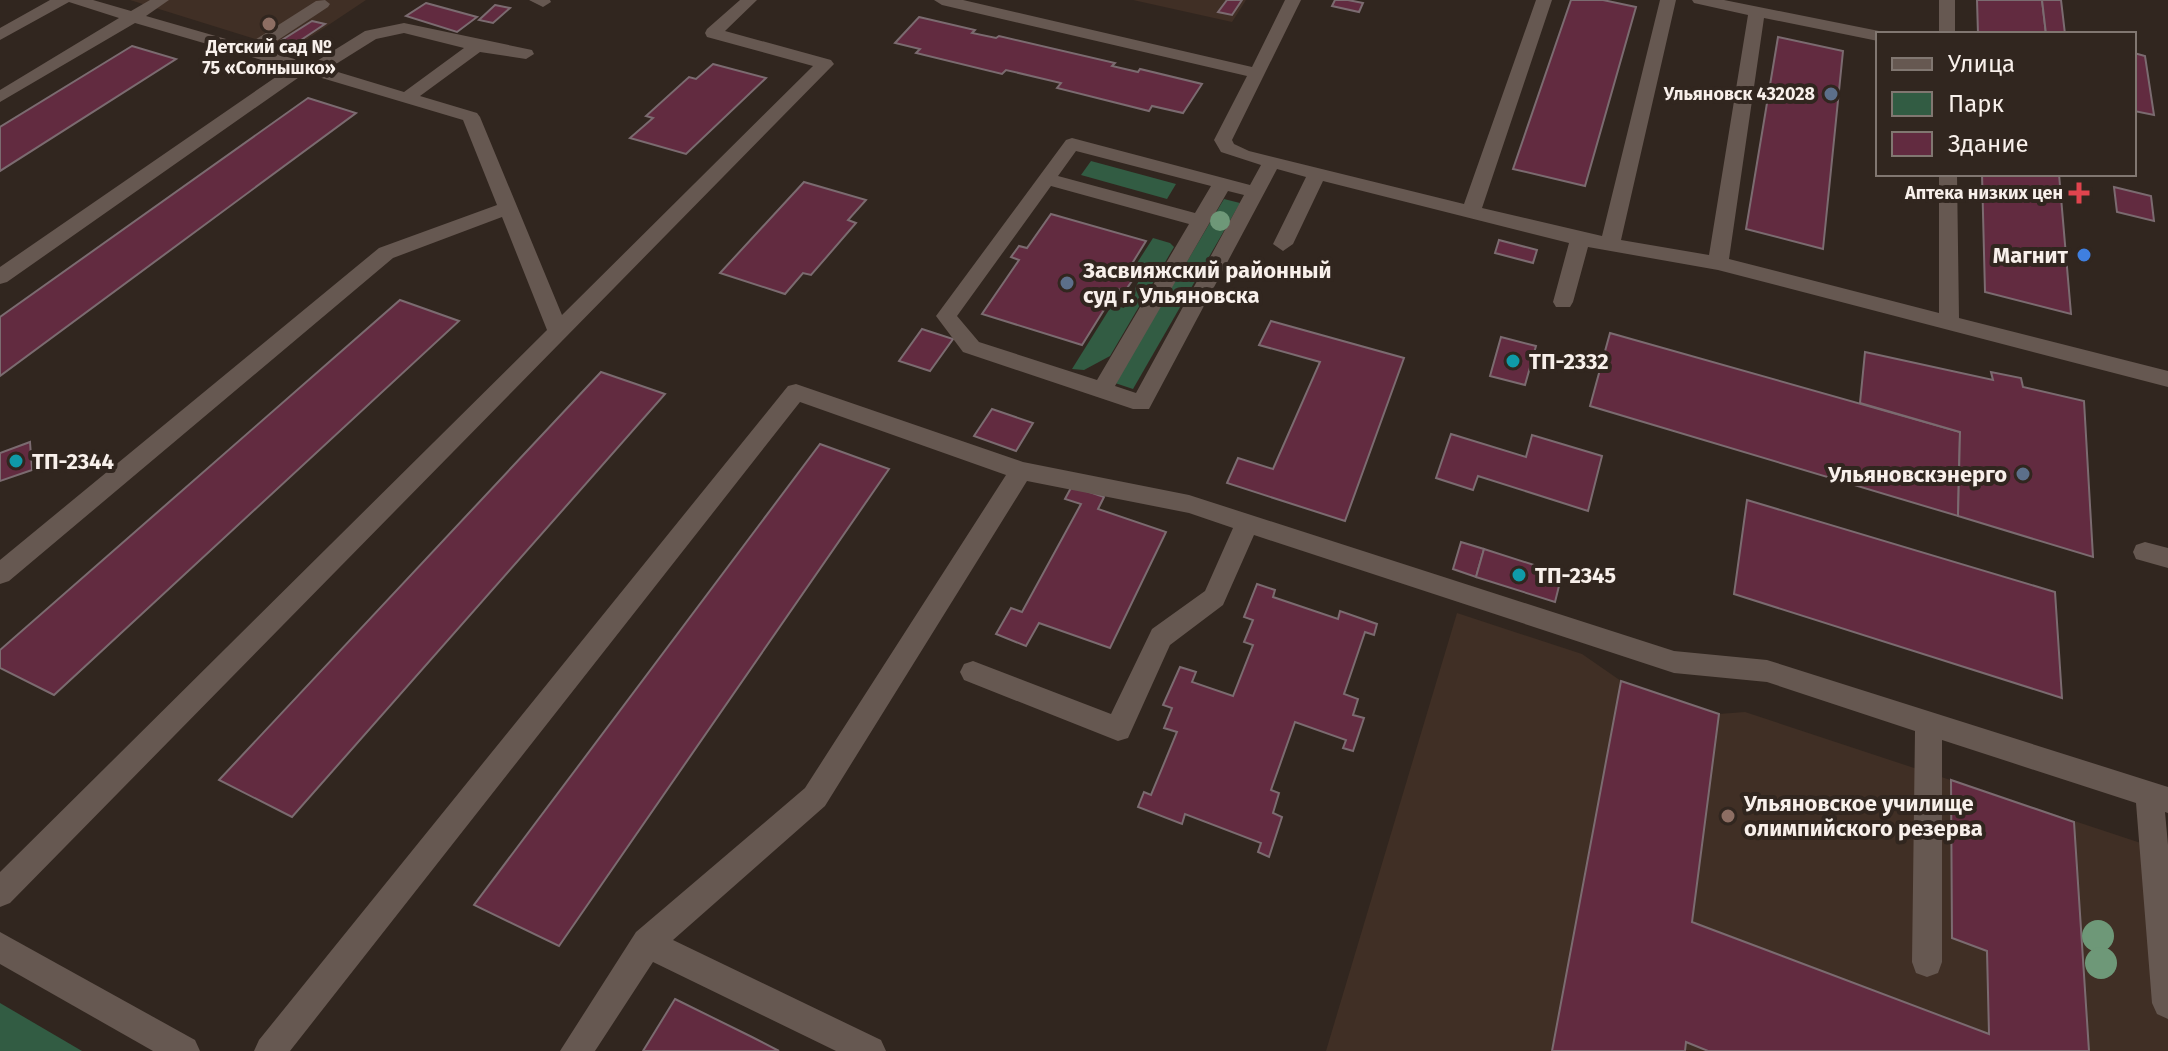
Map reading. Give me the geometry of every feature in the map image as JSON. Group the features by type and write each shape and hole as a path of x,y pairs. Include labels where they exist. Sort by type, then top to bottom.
{"street":[{"path":"0,35 62,0"},
{"path":"76,0 471,117 558,332"},
{"path":"0,97 161,0"},
{"path":"0,893 825,64 713,33 749,0"},
{"path":"942,0 1257,73"},
{"path":"1293,0 1223,140 1227,148 1243,155 1580,239 1718,263 2168,379"},
{"path":"1471,212 1544,0"},
{"path":"1610,245 1668,0"},
{"path":"1700,0 1876,36"},
{"path":"1947,0 1947,32"},
{"path":"248,52 319,1"},
{"path":"1718,263 1757,12"},
{"path":"0,277 307,69 371,35 404,28 526,54"},
{"path":"407,98 477,46"},
{"path":"1255,192 1072,144 946,316 971,347 1141,403 1272,162"},
{"path":"1283,244 1317,174"},
{"path":"1948,176 1949,323"},
{"path":"1046,179 1200,221"},
{"path":"1102,390 1222,184"},
{"path":"0,574 386,253 506,208"},
{"path":"1563,302 1580,239"},
{"path":"270,1051 796,392 1021,471 1189,504 1674,662 1767,671 2159,797 2168,1003"},
{"path":"576,1051 647,943 815,797 1021,471"},
{"path":"973,672 1118,729 1161,637 1214,598 1247,523"},
{"path":"1927,962 1929,723"},
{"path":"647,943 870,1051"},
{"path":"0,947 184,1051"}],"shaded area":[{"name":"Детский сад № 75 «Солнышко»","path":"130,0 366,0 291,50"},
{"path":"1133,0 1246,0 1232,22"},
{"name":"Ульяновское училище олимпийского резерва","path":"1457,613 1582,654 1621,681 1719,714 1745,712 2168,852 2168,1051 1326,1051"}],"green space":[{"path":"1091,161 1176,184 1167,199 1081,175"},
{"path":"1224,199 1240,203 1133,389 1115,383"},
{"path":"1153,238 1174,247 1110,356 1084,370 1072,369 1112,305 1124,308 1141,277 1130,274"},
{"path":"0,1003 82,1051 0,1051"}],"building":[{"path":"1227,0 1242,0 1232,15 1218,12"},
{"path":"1335,0 1363,3 1359,12 1332,6"},
{"path":"1571,0 1603,0 1636,7 1585,186 1513,169"},
{"path":"1977,0 2042,0 2046,32 1978,32"},
{"path":"2042,0 2061,0 2065,32 2046,32"},
{"path":"426,3 477,17 457,32 406,16"},
{"path":"495,5 510,8 493,23 479,20"},
{"path":"919,17 975,30 972,33 999,36 1115,63 1112,66 1138,72 1140,69 1202,84 1183,113 1152,106 1149,111 1057,88 1061,83 1006,70 1002,74 916,53 920,49 895,43"},
{"path":"312,21 325,24 295,44 282,40"},
{"path":"1778,37 1843,51 1823,249 1746,229"},
{"path":"132,46 176,59 0,171 0,127"},
{"path":"2136,54 2145,56 2154,115 2136,111"},
{"path":"713,64 766,78 686,154 630,138 653,118 646,116 689,77 696,79"},
{"path":"308,98 356,113 0,376 0,317"},
{"path":"1982,176 2059,176 2071,314 1985,292"},
{"path":"804,182 866,200 848,220 856,223 811,275 803,273 785,294 720,273"},
{"path":"2114,187 2151,196 2154,221 2117,212"},
{"name":"Засвияжский районный суд г. Ульяновска","path":"1051,214 1146,241 1125,275 1134,278 1125,291 1117,289 1082,345 982,314 1019,260 1011,257 1019,246 1027,248"},
{"path":"1499,240 1537,250 1533,263 1495,253"},
{"path":"400,300 459,321 54,695 0,668 0,650"},
{"path":"1271,321 1404,358 1345,521 1227,483 1238,458 1273,469 1320,362 1259,345"},
{"path":"922,329 953,339 930,371 899,361"},
{"path":"1610,333 1960,432 1958,516 1590,406"},
{"name":"ТП-2332","path":"1501,337 1536,346 1525,385 1490,376"},
{"name":"Ульяновскэнерго","path":"1865,352 1993,380 1991,372 2021,378 2023,387 2084,401 2093,557 1958,516 1960,432 1860,403"},
{"path":"601,372 665,394 292,817 219,780"},
{"path":"992,409 1033,423 1016,451 974,436"},
{"path":"1451,434 1526,457 1532,435 1602,456 1588,511 1478,476 1473,490 1436,478"},
{"name":"ТП-2344","path":"30,442 32,470 0,481 0,453"},
{"path":"820,444 889,469 559,946 474,905"},
{"path":"1072,486 1104,497 1098,509 1166,532 1110,648 1039,623 1026,646 996,634 1011,608 1022,612 1081,504 1065,499"},
{"path":"1747,500 2055,592 2062,698 1734,594"},
{"path":"1461,542 1484,549 1476,577 1453,569"},
{"name":"ТП-2345","path":"1484,549 1562,574 1555,602 1476,577"},
{"path":"1257,584 1275,590 1273,597 1338,619 1340,611 1377,624 1374,635 1365,632 1344,694 1358,699 1353,715 1364,718 1353,751 1343,748 1346,740 1295,722 1271,790 1279,793 1273,813 1282,817 1269,857 1258,852 1261,843 1185,814 1182,824 1138,807 1144,792 1151,795 1177,732 1164,728 1172,708 1163,705 1180,667 1196,672 1192,682 1233,696 1253,645 1244,642 1253,620 1244,617"},
{"path":"1621,681 1719,714 1692,922 1989,1034 1987,951 1952,938 1951,780 2074,822 2089,1051 1708,1051 1686,1042 1685,1051 1552,1051"},
{"path":"675,999 752,1037 779,1051 643,1051"}],"place":[{"name":"Детский сад № 75 «Солнышко»","path":"269,24"},
{"name":"Ульяновск 432028","path":"1831,94"},
{"name":"Аптека низких цен","path":"2079,193"},
{"name":"Магнит","path":"2084,255"},
{"name":"Засвияжский районный суд г. Ульяновска","path":"1067,283"},
{"name":"ТП-2332","path":"1513,361"},
{"name":"ТП-2344","path":"16,461"},
{"name":"Ульяновскэнерго","path":"2023,474"},
{"name":"ТП-2345","path":"1519,575"},
{"name":"Ульяновское училище олимпийского резерва","path":"1728,816"}]}
